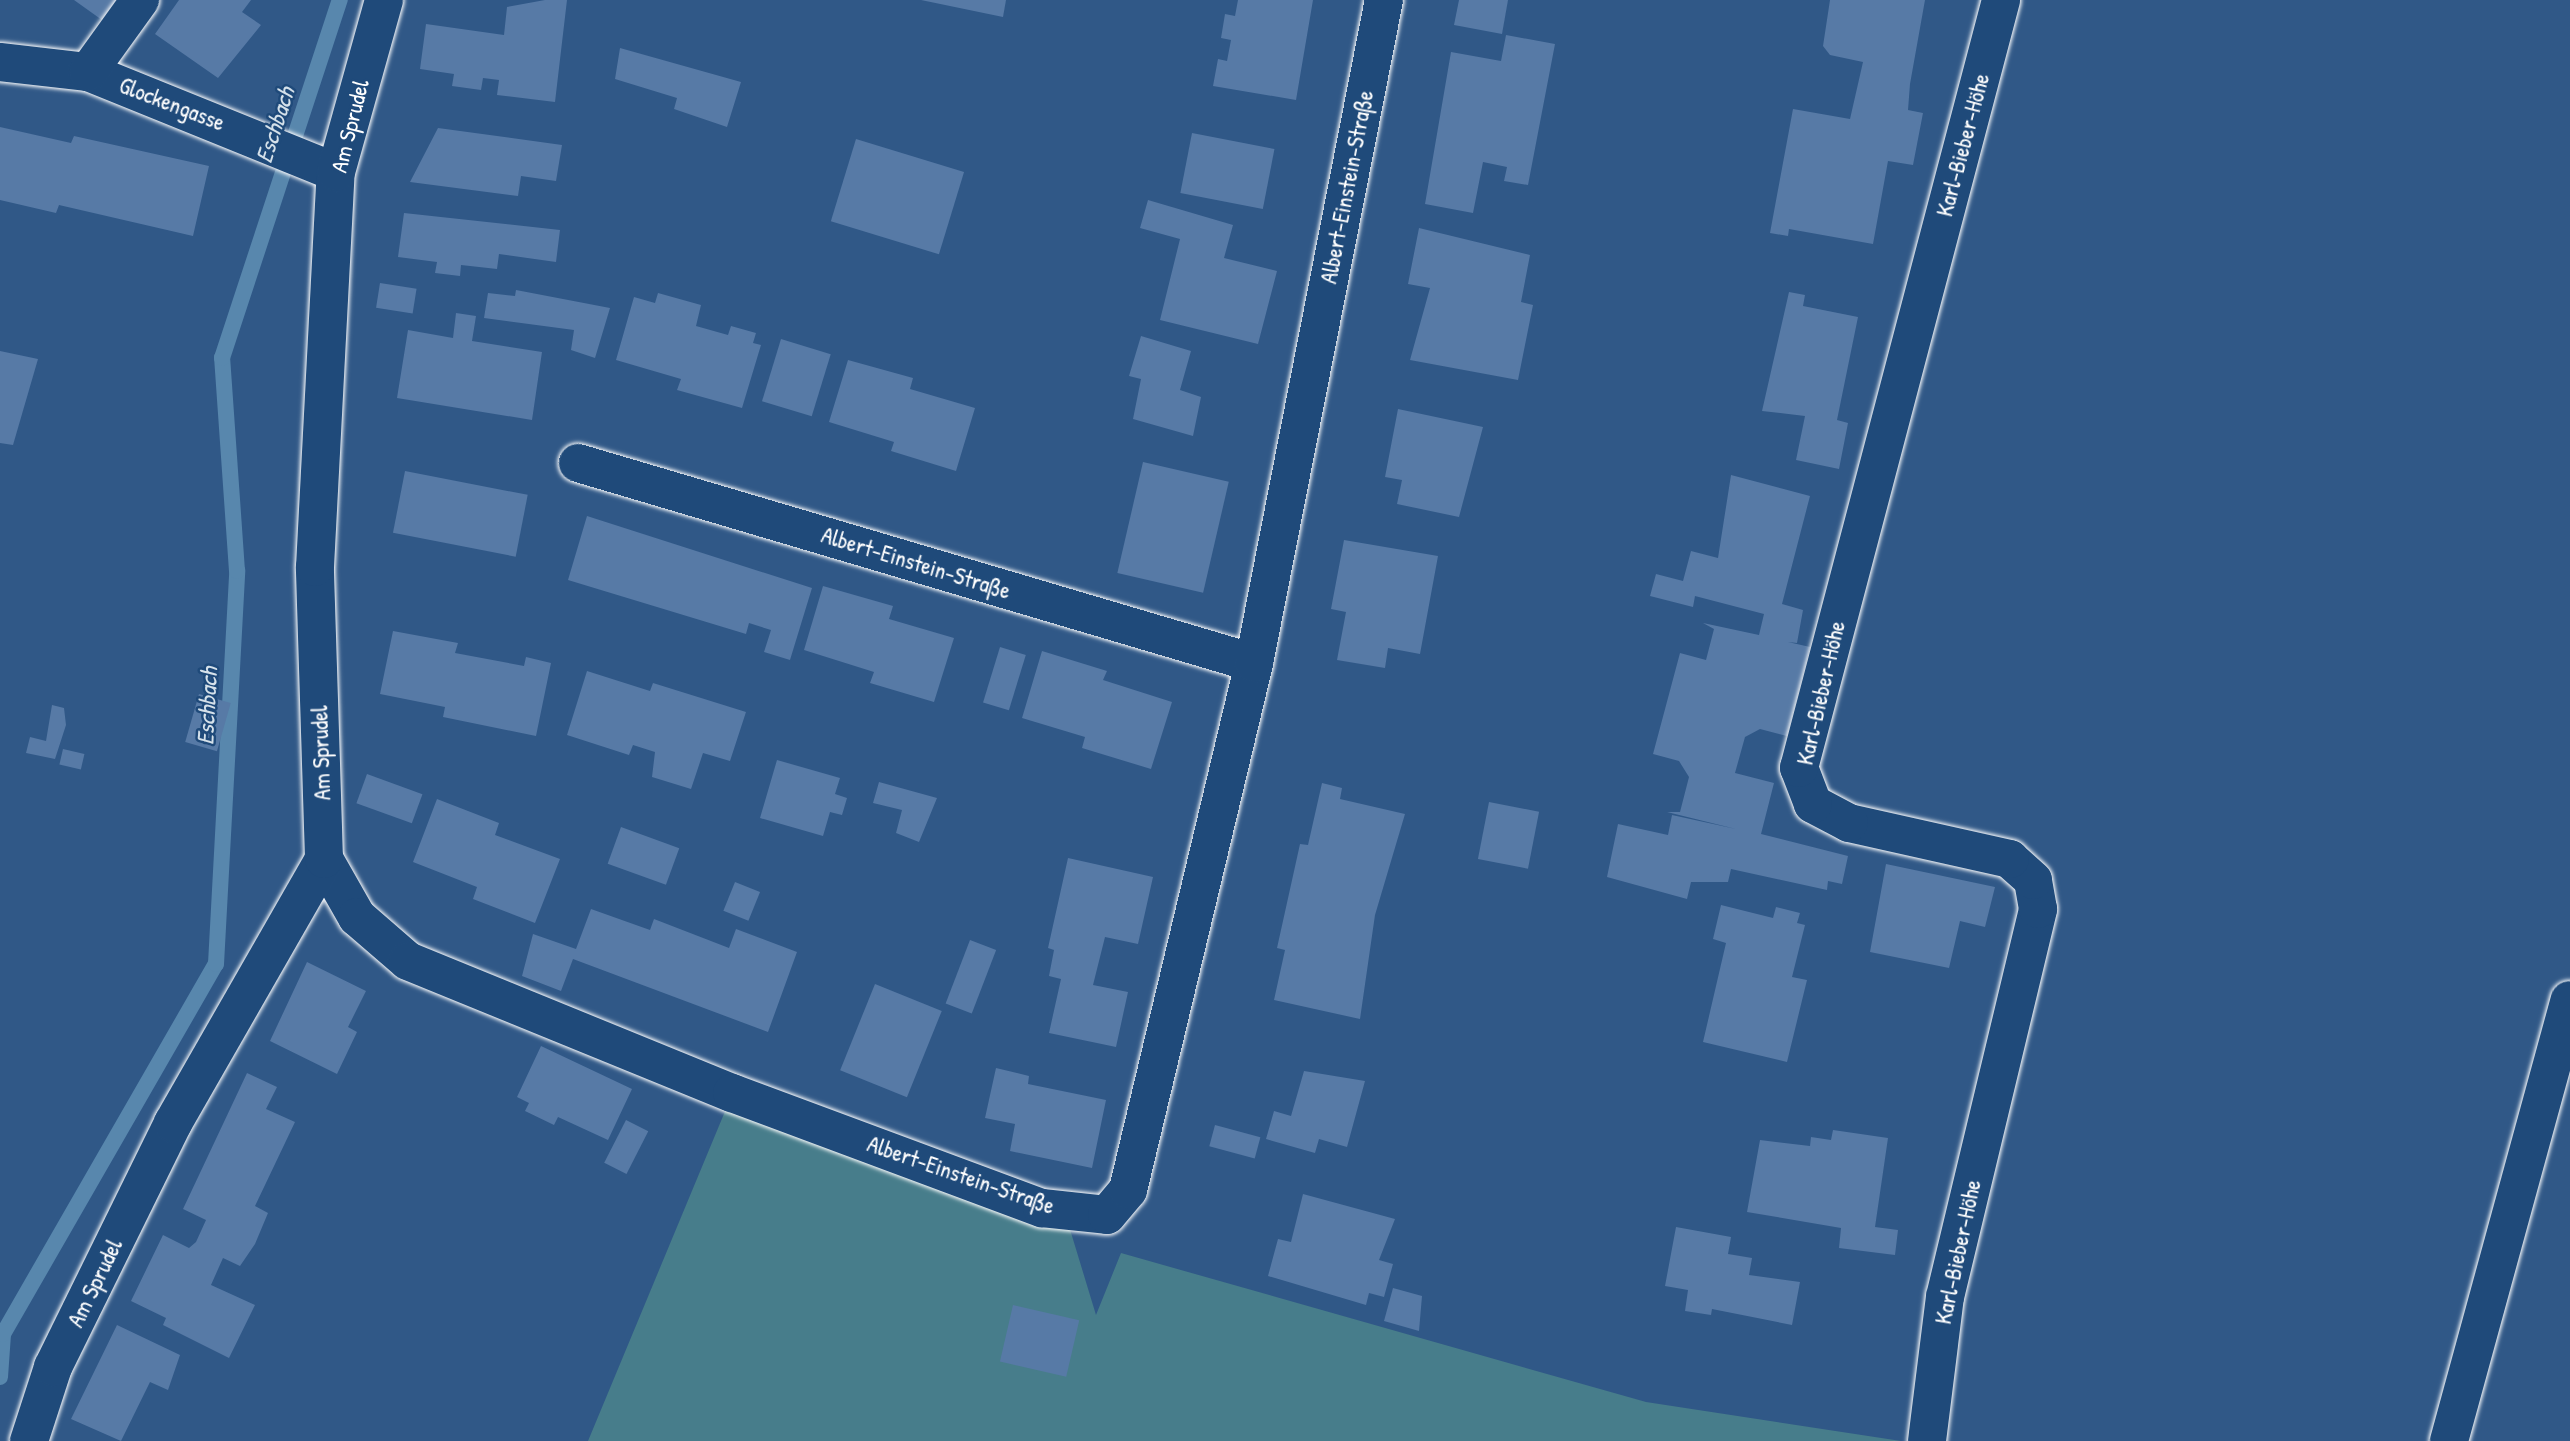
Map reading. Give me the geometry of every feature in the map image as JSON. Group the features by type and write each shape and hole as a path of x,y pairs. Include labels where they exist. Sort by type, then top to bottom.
{"street":[{"path":"88,72 140,0"},
{"name":"Am Sprudel","path":"29,1441 53,1367 173,1123 324,859 315,567 336,172 384,0"},
{"name":"Albert-Einstein-Straße","path":"324,859 357,917 408,961 732,1093 1042,1208 1107,1215 1128,1190 1254,663 1384,0"},
{"name":"Karl-Bieber-Höhe","path":"1927,1441 1945,1297 2038,909 2033,880 2010,859 1849,823 1813,804 1799,768 2001,0"},
{"name":"Glockengasse","path":"0,62 88,72 226,124 336,172"},
{"name":"Albert-Einstein-Straße","path":"578,463 1254,663"},
{"path":"2449,1441 2570,1000"}],"green space":[{"path":"726,1109 1062,1203 1096,1315 1121,1253 1646,1402 1901,1441 588,1441"}],"building":[{"path":"74,0 116,0 102,20"},
{"path":"179,0 251,0 242,12 261,25 218,78 155,34"},
{"path":"545,0 567,0 555,102 497,95 499,80 483,78 481,90 452,86 454,74 420,69 426,24 504,35 507,7"},
{"path":"921,0 1006,0 1003,17"},
{"path":"1238,0 1313,0 1296,100 1213,86 1218,59 1227,61 1231,40 1221,38 1225,14 1235,16"},
{"path":"1459,0 1508,0 1502,34 1454,25"},
{"path":"1830,0 1925,0 1908,110 1923,113 1913,165 1888,161 1873,244 1789,229 1788,236 1770,233 1793,109 1850,119 1863,62 1830,55 1823,46"},
{"path":"1506,35 1555,44 1528,185 1504,181 1507,167 1483,162 1473,213 1425,204 1451,52 1501,61"},
{"path":"620,48 741,82 727,127 674,109 677,98 615,79"},
{"path":"0,127 71,143 74,136 209,166 193,236 59,205 56,213 0,200"},
{"path":"438,128 562,145 556,181 521,176 518,196 410,182"},
{"path":"1192,133 1274,149 1263,209 1180,193"},
{"path":"856,139 964,172 939,254 831,221"},
{"path":"1148,200 1233,225 1224,258 1277,271 1258,344 1160,320 1180,239 1140,228"},
{"path":"404,213 560,230 556,262 499,254 497,269 461,265 460,276 435,273 437,262 398,257"},
{"path":"1419,228 1530,255 1521,302 1533,305 1518,380 1410,360 1430,288 1408,284"},
{"path":"380,283 417,289 413,313 376,308"},
{"path":"516,290 610,308 595,358 571,350 574,330 484,318 488,293 515,296"},
{"path":"1789,292 1805,295 1803,306 1858,317 1837,420 1848,423 1839,469 1796,460 1805,416 1762,411"},
{"path":"658,293 701,305 696,326 728,335 731,326 756,333 753,343 761,345 742,408 677,390 681,379 616,360 634,297 655,303"},
{"path":"456,313 476,316 472,341 542,352 532,420 397,398 408,330 453,338"},
{"path":"1141,336 1191,351 1180,390 1201,397 1193,436 1133,419 1141,379 1129,376"},
{"path":"781,339 831,354 812,416 762,401"},
{"path":"0,351 38,359 13,445 0,443"},
{"path":"848,360 913,378 910,389 975,408 956,471 891,451 894,442 829,422"},
{"path":"1398,409 1483,427 1459,517 1397,504 1402,480 1385,477"},
{"path":"1143,462 1229,482 1203,593 1117,573"},
{"path":"405,471 528,495 516,557 393,533"},
{"path":"1731,475 1810,496 1782,604 1803,610 1797,643 1788,642 1810,647 1787,736 1760,729 1745,737 1735,773 1774,783 1761,834 1848,856 1842,884 1828,881 1827,890 1731,869 1728,882 1691,882 1687,899 1607,877 1618,824 1668,835 1672,815 1736,829 1667,812 1680,812 1689,777 1679,761 1653,754 1680,653 1706,660 1714,629 1703,623 1759,635 1764,614 1695,596 1693,607 1650,596 1656,574 1683,581 1691,551 1718,558"},
{"path":"587,516 812,588 790,660 764,652 771,630 749,623 746,634 568,580"},
{"path":"1344,540 1438,556 1420,654 1388,648 1385,668 1337,660 1346,612 1331,609"},
{"path":"823,586 893,606 889,619 954,638 934,702 870,683 874,672 804,650"},
{"path":"393,631 458,643 455,653 524,666 526,657 551,663 536,736 443,717 445,707 380,694"},
{"path":"1000,647 1026,655 1009,710 983,702"},
{"path":"1042,651 1107,671 1103,680 1172,702 1151,769 1082,748 1085,737 1022,718"},
{"path":"587,671 650,691 653,683 746,712 730,761 703,753 691,789 652,777 655,752 633,745 629,755 567,735"},
{"path":"199,694 231,703 217,751 185,742"},
{"path":"52,705 64,708 66,725 55,759 26,753 30,737 46,741"},
{"path":"63,749 84,754 81,770 59,765"},
{"path":"777,760 840,778 835,794 847,798 842,815 830,812 823,836 760,818"},
{"path":"367,774 422,794 412,823 356,803"},
{"path":"879,782 937,798 919,842 896,833 902,810 873,803"},
{"path":"1322,783 1342,788 1340,799 1405,814 1375,915 1360,1019 1274,1000 1285,950 1277,948 1300,844 1308,845"},
{"path":"437,799 499,823 495,835 560,859 535,923 473,899 477,887 413,862"},
{"path":"1489,802 1539,812 1528,869 1478,859"},
{"path":"621,827 679,848 666,885 608,864"},
{"path":"1068,858 1153,877 1138,944 1105,937 1093,985 1128,992 1116,1047 1049,1033 1061,979 1049,976 1054,950 1048,948"},
{"path":"1886,864 1995,887 1985,927 1960,921 1949,968 1870,952"},
{"path":"735,882 760,892 748,921 723,911"},
{"path":"1721,905 1773,918 1776,907 1800,913 1797,923 1805,925 1792,977 1807,980 1787,1062 1703,1042 1726,943 1713,939"},
{"path":"591,909 650,930 654,919 729,948 736,929 797,952 768,1032 573,959 561,991 522,976 533,934 576,949"},
{"path":"970,940 996,950 972,1014 946,1003"},
{"path":"307,962 366,991 348,1027 357,1032 337,1074 270,1041"},
{"path":"875,984 942,1011 907,1097 840,1070"},
{"path":"541,1046 632,1089 608,1140 558,1117 554,1125 525,1111 529,1103 517,1097"},
{"path":"996,1068 1029,1076 1028,1084 1106,1100 1092,1168 1010,1151 1015,1124 985,1118"},
{"path":"1304,1071 1365,1081 1347,1147 1319,1139 1315,1153 1266,1139 1274,1111 1291,1116"},
{"path":"247,1073 277,1087 266,1109 295,1122 255,1206 268,1213 255,1244 240,1266 223,1258 211,1285 255,1305 229,1358 163,1325 166,1318 131,1301 163,1235 189,1248 196,1242 206,1220 183,1209"},
{"path":"626,1120 648,1131 626,1174 604,1163"},
{"path":"1215,1125 1260,1137 1255,1158 1209,1146"},
{"path":"1833,1130 1888,1138 1875,1227 1898,1230 1895,1255 1839,1248 1841,1228 1747,1212 1760,1140 1810,1146 1811,1137 1831,1140"},
{"path":"1303,1194 1395,1219 1379,1260 1393,1264 1384,1297 1369,1293 1366,1305 1268,1276 1278,1239 1291,1242"},
{"path":"1676,1227 1731,1237 1728,1254 1752,1258 1749,1275 1800,1282 1792,1325 1712,1309 1711,1315 1685,1311 1688,1290 1665,1286"},
{"path":"1393,1288 1422,1296 1419,1331 1384,1321"},
{"path":"1013,1305 1079,1320 1066,1377 1000,1362"},
{"path":"117,1325 180,1355 168,1390 150,1382 121,1441 71,1419"}],"waterway":[{"name":"Eschbach","path":"0,1377 3,1334 216,964 237,571 222,358 340,0"}]}
